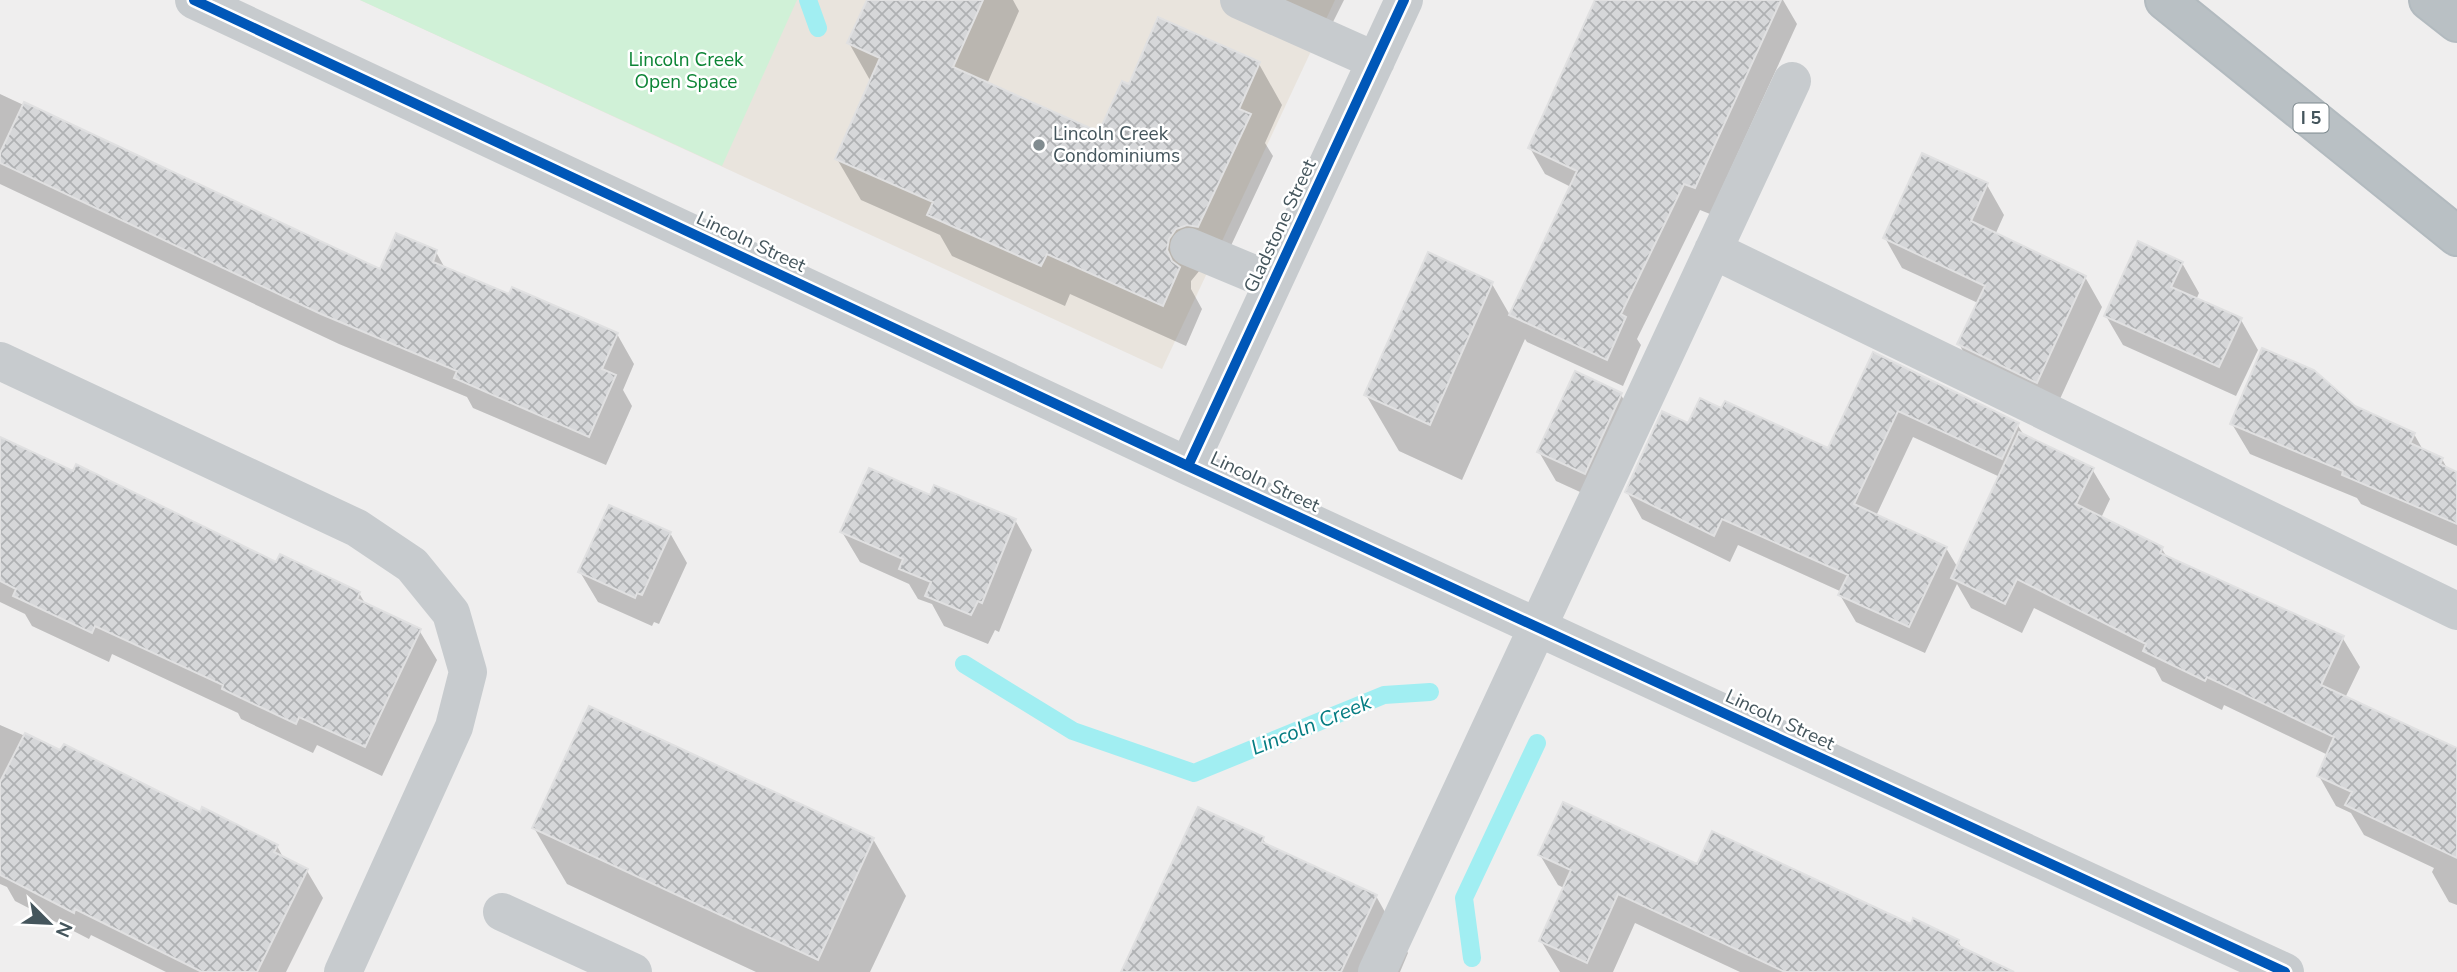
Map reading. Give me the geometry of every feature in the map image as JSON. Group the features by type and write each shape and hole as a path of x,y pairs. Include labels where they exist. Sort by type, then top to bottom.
{"highway":[{"name":"I 5","path":"2165,0 2457,236"},
{"path":"2429,0 2457,22"}],"street":[{"name":"Lincoln Street","path":"194,0 1188,466 2286,972"},
{"path":"1239,0 1376,61"},
{"name":"Gladstone Street","path":"1188,466 1404,0"},
{"path":"1377,972 1792,81"},
{"path":"1189,247 1273,282"},
{"path":"1713,250 2457,611"},
{"path":"0,361 357,527 412,565 451,613 468,673 454,726 343,972"},
{"path":"502,912 633,972"}],"shaded area":[{"path":"360,0 1335,0 1162,369"}],"green space":[{"name":"Lincoln Creek Open Space","path":"360,0 797,0 722,166"}],"building":[{"name":"Lincoln Creek Condominiums","path":"867,0 983,0 953,67 1099,132 1122,81 1129,84 1158,17 1260,62 1239,109 1251,114 1198,227 1187,225 1176,229 1169,239 1167,250 1172,261 1180,267 1163,306 1047,254 1041,266 927,215 933,202 835,159 880,58 847,43"},
{"path":"1595,0 1781,0 1695,188 1684,184 1621,314 1626,317 1607,360 1509,315 1577,171 1528,148"},
{"path":"24,102 380,269 396,233 437,250 433,262 509,294 512,287 618,333 602,369 616,375 589,437 454,378 457,371 321,314 0,163 0,153"},
{"path":"1922,153 1988,183 1971,221 2086,276 2037,383 1957,344 1985,286 1883,238"},
{"path":"2138,241 2183,262 2171,287 2242,318 2219,367 2104,316"},
{"path":"1428,252 1493,282 1430,425 1364,395"},
{"path":"2262,348 2314,370 2355,406 2415,433 2410,443 2443,458 2440,464 2457,472 2457,524 2342,475 2343,471 2230,424"},
{"path":"1873,352 2019,423 2002,459 1898,411 1854,504 1947,547 1909,627 1838,595 1848,575 1722,519 1714,536 1625,492 1662,411 1688,423 1700,398 1721,408 1725,401 1828,448"},
{"path":"1575,371 1622,393 1585,474 1537,452"},
{"path":"2019,432 2094,468 2076,504 2163,547 2160,553 2344,636 2321,685 2457,748 2457,858 2345,805 2352,792 2317,776 2334,737 2207,677 2205,681 2143,651 2146,644 2017,579 2005,604 1951,578"},
{"path":"0,437 73,471 76,464 276,562 280,554 360,592 357,599 421,629 365,747 299,717 296,724 222,689 223,685 95,626 92,633 13,596 16,589 0,581"},
{"path":"869,468 930,495 934,485 1016,519 982,603 978,601 971,615 925,596 931,582 899,569 903,559 840,532"},
{"path":"609,505 671,532 642,595 637,593 635,598 578,572"},
{"path":"589,706 874,838 818,960 532,828"},
{"path":"25,733 60,750 64,744 200,812 202,807 278,845 274,852 308,869 257,972 202,972 75,909 74,913 0,875 0,782"},
{"path":"1563,802 1697,864 1712,831 1911,924 1913,918 1959,940 1957,945 2014,972 1785,972 1618,894 1587,963 1539,941 1571,870 1538,855"},
{"path":"1198,807 1264,837 1262,842 1377,895 1341,972 1121,972"}],"waterway":[{"name":"Lincoln Creek","path":"808,0 818,28"},
{"name":"Lincoln Creek","path":"964,664 1073,731 1194,773 1384,695 1430,692"},
{"name":"Lincoln Creek","path":"1472,958 1464,898 1537,743"}],"cycle path":[{"path":"194,0 1188,466 2285,972"},
{"path":"1188,466 1404,0"}],"place":[{"name":"Lincoln Creek Condominiums","path":"1039,145"}]}
